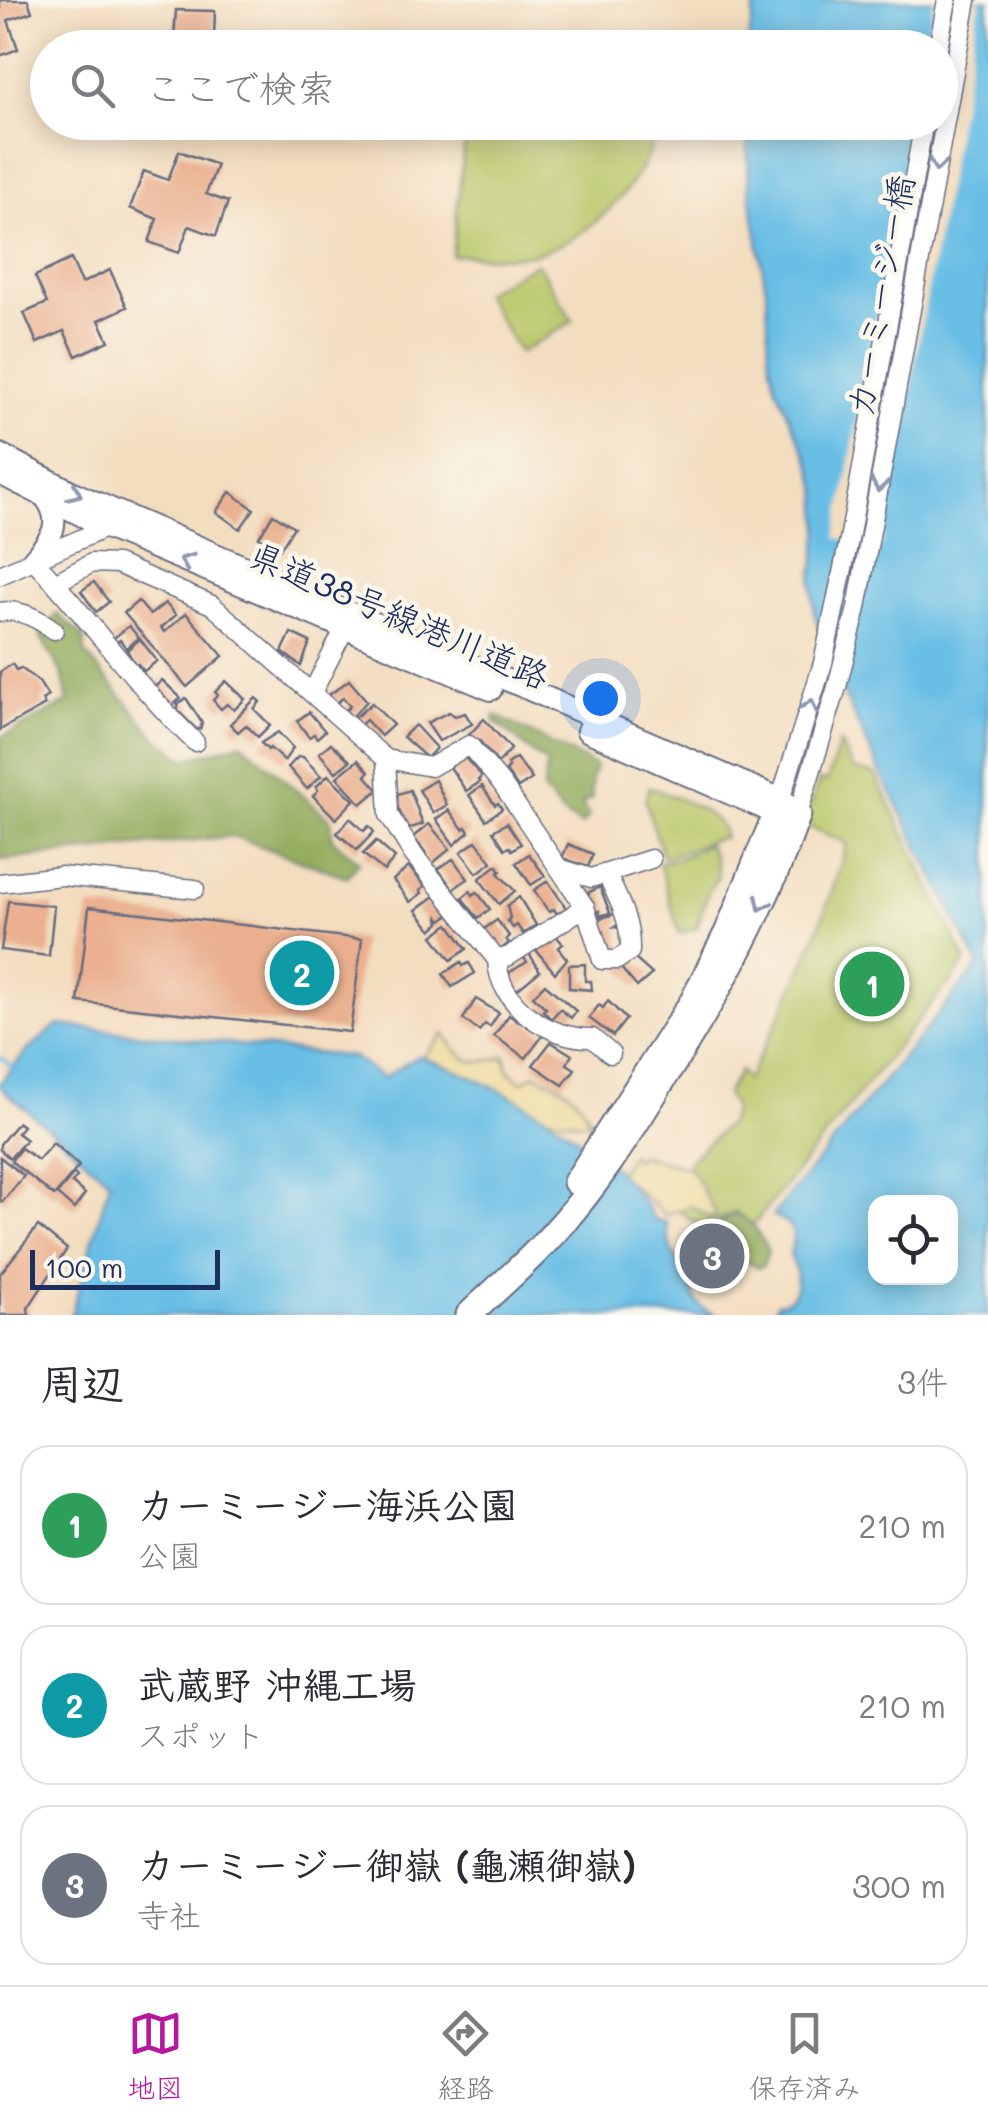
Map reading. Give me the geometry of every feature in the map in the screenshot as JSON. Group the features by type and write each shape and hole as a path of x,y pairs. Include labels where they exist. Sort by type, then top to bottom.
{"highway":[{"path":"476,1308 563,1223 602,1175 628,1118 712,966 785,809"}],"main road":[{"name":"県道38号線港川道路","path":"0,454 53,482 785,809"},
{"name":"県道38号線港川道路","path":"0,474 106,528 785,809"},
{"path":"33,559 55,528 55,515 46,498"}],"street":[{"path":"941,30 947,0"},
{"name":"カーミージー橋","path":"958,50 967,0"},
{"name":"カーミージー橋","path":"785,809 823,663 849,540 921,140"},
{"name":"カーミージー橋","path":"785,809 837,687 869,544 942,140"},
{"path":"0,575 131,516"},
{"path":"33,559 74,602 158,708 195,742"},
{"path":"55,583 92,563 117,564 212,604 386,759 431,767 470,745 502,784 585,907 602,960 617,960 630,950 631,936 607,875"},
{"path":"0,612 10,610 40,620 54,630"},
{"path":"313,691 344,628"},
{"path":"386,759 389,815 413,854 497,960 497,970 509,996 525,1014 570,1038 592,1038 610,1054"},
{"path":"560,868 591,878 651,859"},
{"path":"0,883 61,876 195,889"},
{"path":"497,960 585,907"}],"green space":[{"path":"465,140 653,140 642,166 615,204 578,234 527,255 452,255"},
{"path":"537,263 573,321 520,353 483,293"},
{"path":"57,614 84,637 85,653 155,736 185,759 242,743 331,820 332,839 359,862 347,877 233,836 0,860 0,738 68,702 62,673 40,636"},
{"path":"495,715 596,766 591,780 592,798 582,804 589,817 581,825 564,815 543,790 547,764 494,721"},
{"path":"840,743 853,769 875,774 966,961 753,1225 736,1212 700,1226 672,1206 691,1159 728,1124 734,1110 726,1093 740,1071 747,1080 777,1022 816,935 847,843 804,825 819,780 827,781"},
{"path":"649,787 704,811 714,818 725,837 663,857 645,800"},
{"path":"708,844 718,877 709,889 696,929 679,933 659,862 678,859"},
{"path":"736,1214 754,1226 768,1251 763,1266 757,1268 743,1259 733,1260 719,1251 708,1254 696,1249 698,1233"}],"sand":[{"path":"444,1034 469,1060 505,1056 508,1070 522,1082 535,1074 561,1087 581,1104 590,1122 523,1110 417,1064"},
{"path":"631,1155 690,1168 716,1214 711,1218 691,1206 665,1215 618,1173"}],"water":[{"path":"756,0 988,0 988,1315 773,1315 777,1303 795,1291 797,1277 790,1255 792,1230 773,1215 979,965 878,767 835,675 814,613 812,580 820,529 818,489 775,385 769,355 767,295 749,188 748,140 958,140 958,30 750,30"},
{"path":"57,1025 353,1057 383,1078 418,1056 483,1082 550,1119 610,1165 654,1219 667,1223 674,1254 696,1277 693,1296 704,1309 716,1315 71,1315 110,1181 0,1087 27,1051"}],"pier":[{"path":"934,0 980,0 958,123 958,30 928,30"},
{"path":"909,140 955,140 882,546 836,538"}],"building":[{"path":"0,0 28,0 32,12 8,20 18,49 0,56"},
{"path":"176,10 215,11 214,30 175,30"},
{"path":"179,151 217,165 206,194 228,202 216,236 189,226 179,253 149,242 157,219 130,208 144,171 168,180"},
{"path":"71,259 82,283 110,270 127,307 99,320 109,341 76,356 64,331 37,343 24,313 47,303 35,276"},
{"path":"230,492 254,509 240,529 216,512"},
{"path":"273,514 294,527 280,549 259,537"},
{"path":"94,582 109,602 96,612 81,591"},
{"path":"138,601 150,615 165,603 176,615 161,628 165,632 186,613 223,656 187,687 124,613"},
{"path":"129,626 139,638 126,648 120,640 114,644 111,640"},
{"path":"291,633 310,642 301,666 282,652"},
{"path":"140,639 157,661 144,671 136,666 127,650"},
{"path":"12,664 39,682 48,696 42,700 45,705 0,730 0,672"},
{"path":"162,680 181,698 169,709 151,691"},
{"path":"349,680 367,701 351,718 345,711 350,706 343,698 336,703 329,695"},
{"path":"226,681 245,699 234,710 227,704 221,709 213,700"},
{"path":"186,698 202,723 200,729 178,711 178,704"},
{"path":"256,698 260,702 254,709 270,725 258,737 246,725 238,732 230,724"},
{"path":"372,703 393,725 381,736 366,720 358,727 352,720"},
{"path":"309,712 325,731 317,738 314,734 309,737 297,721"},
{"path":"449,712 455,716 465,713 472,724 439,741 427,723"},
{"path":"484,719 511,749 498,763 478,739 475,742 468,736"},
{"path":"415,725 436,748 427,758 403,737"},
{"path":"278,732 293,748 284,761 261,743"},
{"path":"331,743 350,761 336,772 319,753"},
{"path":"303,757 321,776 307,789 288,767"},
{"path":"464,757 482,776 480,782 466,791 450,767"},
{"path":"516,758 532,779 518,788 506,771 507,764"},
{"path":"358,760 378,790 361,804 337,777"},
{"path":"328,775 354,800 336,819 313,796"},
{"path":"435,780 447,805 433,813 419,790"},
{"path":"482,786 502,809 486,820 469,795"},
{"path":"410,790 423,824 408,829 392,796"},
{"path":"449,810 469,832 454,845 436,819"},
{"path":"350,818 364,831 369,826 374,832 357,850 337,833"},
{"path":"507,823 521,844 512,850 505,849 493,831"},
{"path":"429,824 450,849 428,867 423,856 426,853 413,837"},
{"path":"376,841 395,858 384,871 363,854"},
{"path":"476,841 492,862 477,873 461,852"},
{"path":"568,844 593,854 588,867 562,858"},
{"path":"529,854 545,876 531,885 516,863"},
{"path":"453,859 468,879 453,889 438,869"},
{"path":"497,865 501,871 498,873 515,891 499,904 479,879"},
{"path":"409,867 425,886 410,902 393,880"},
{"path":"548,881 566,908 557,914 554,909 549,912 534,890"},
{"path":"600,887 610,913 600,916 599,911 593,913 588,893"},
{"path":"470,891 473,895 477,892 490,909 478,918 462,898"},
{"path":"435,896 450,914 442,920 439,917 440,923 432,930 416,910"},
{"path":"519,897 536,925 523,934 517,925 513,928 507,921 507,906"},
{"path":"8,901 54,906 49,956 1,950"},
{"path":"89,907 362,939 350,1032 78,1002"},
{"path":"618,913 620,924 614,927 619,928 621,950 606,955 598,919"},
{"path":"497,920 509,936 509,943 500,950 484,929"},
{"path":"449,924 467,949 451,960 433,936"},
{"path":"553,932 563,944 558,948 567,959 555,973 536,950"},
{"path":"526,948 540,971 517,990 508,978 510,972 527,962 520,953"},
{"path":"633,957 652,974 637,987 621,968"},
{"path":"461,962 463,966 469,963 475,973 452,987 443,974"},
{"path":"585,964 585,981 591,981 592,990 569,988 569,965"},
{"path":"545,984 576,1011 571,1018 560,1009 551,1019 543,1011 546,1008 533,996"},
{"path":"476,999 499,1013 490,1027 485,1024 479,1031 463,1019"},
{"path":"608,1001 626,1019 613,1036 589,1018 599,1005 603,1008"},
{"path":"509,1015 519,1022 522,1018 544,1034 526,1058 494,1036"},
{"path":"551,1042 572,1055 567,1064 575,1069 563,1085 533,1065"},
{"path":"18,1122 23,1126 17,1133 26,1140 10,1158 0,1150 0,1144"},
{"path":"53,1143 79,1166 54,1196 11,1161 21,1148 38,1160"},
{"path":"0,1157 24,1176 2,1202 0,1200"},
{"path":"74,1174 77,1177 72,1183 85,1194 74,1209 57,1194"},
{"path":"38,1226 67,1249 28,1308 29,1315 0,1315 0,1274"}],"waterway":[{"path":"0,1057 13,1067"}],"place":[{"name":"武蔵野 沖縄工場","path":"302,973"},
{"name":"カーミージー海浜公園","path":"872,984"},
{"name":"カーミージー御嶽 (龜瀬御嶽)","path":"712,1256"}]}
